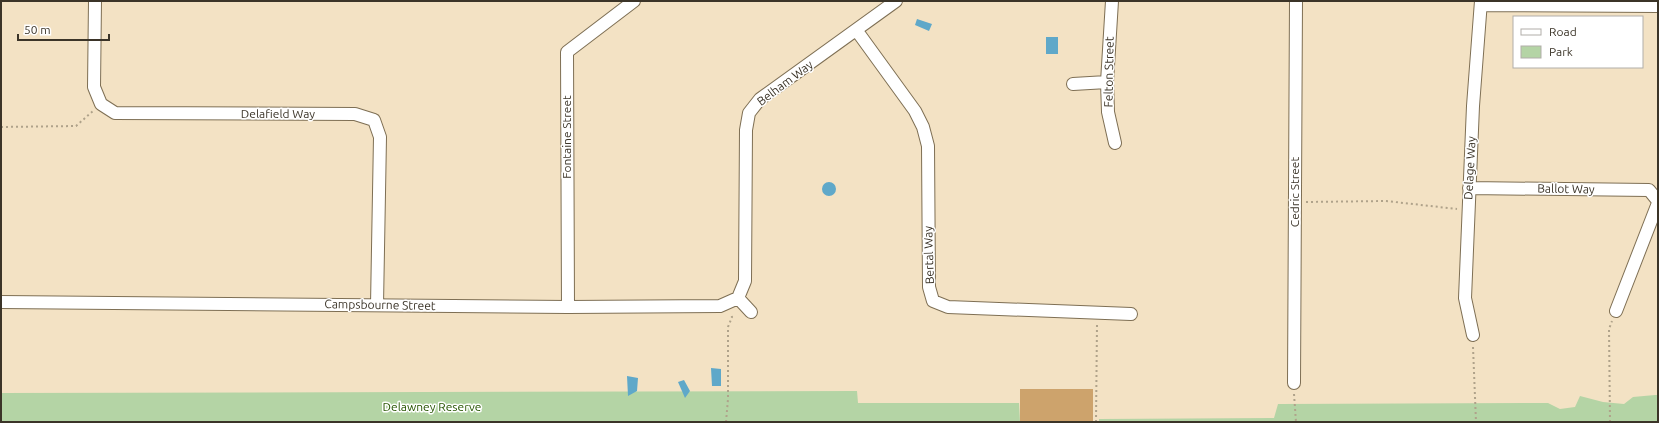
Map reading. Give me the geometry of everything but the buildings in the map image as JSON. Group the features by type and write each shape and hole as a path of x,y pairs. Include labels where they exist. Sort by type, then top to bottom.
{"street":[{"path":"95,1 94,87 102,104"},
{"name":"Fontaine Street","path":"568,307 566,52 634,1"},
{"name":"Belham Way","path":"734,300 745,280 746,130 749,113 760,99 896,1"},
{"name":"Felton Street","path":"1112,1 1107,82 1108,112 1115,143"},
{"name":"Cedric Street","path":"1294,383 1296,1"},
{"path":"1481,3 1658,6"},
{"name":"Delage Way","path":"1473,335 1464,298 1473,106 1481,3"},
{"name":"Bertal Way","path":"857,30 915,111 923,127 928,146 929,287 934,301 948,307 1097,311 1131,314"},
{"path":"1073,84 1107,82"},
{"name":"Delafield Way","path":"102,104 115,113 355,114 374,120 380,137 377,305"},
{"name":"Ballot Way","path":"1469,188 1649,190 1658,202 1616,311"},
{"path":"734,300 751,312"},
{"name":"Campsbourne Street","path":"1,302 568,307 720,306 734,300"}],"path":[{"path":"1,127 76,126 102,104"},
{"path":"1295,202 1386,201 1468,209"},
{"path":"726,422 728,399 728,327 732,317 734,300"},
{"path":"1096,422 1097,311"},
{"path":"1610,422 1609,329 1616,311"},
{"path":"1473,335 1476,422"},
{"path":"1294,383 1296,422"}],"green space":[{"name":"Delawney Reserve","path":"857,391 858,403 1019,403 1020,422 1,422 1,393"},
{"path":"1658,395 1658,422 1099,422 1099,419 1274,418 1278,404 1548,403 1560,409 1575,407 1580,396 1603,402 1624,404 1633,397"}],"water":[{"path":"917,19 932,24 929,31 915,25"},
{"path":"1046,37 1058,37 1058,54 1046,54"},
{"path":"829,182 834,184 836,189 834,194 829,196 824,194 822,189 824,184"},
{"path":"711,368 721,369 721,386 712,386"},
{"path":"627,376 638,378 637,391 628,396"},
{"path":"684,380 690,391 685,398 678,382"}]}
